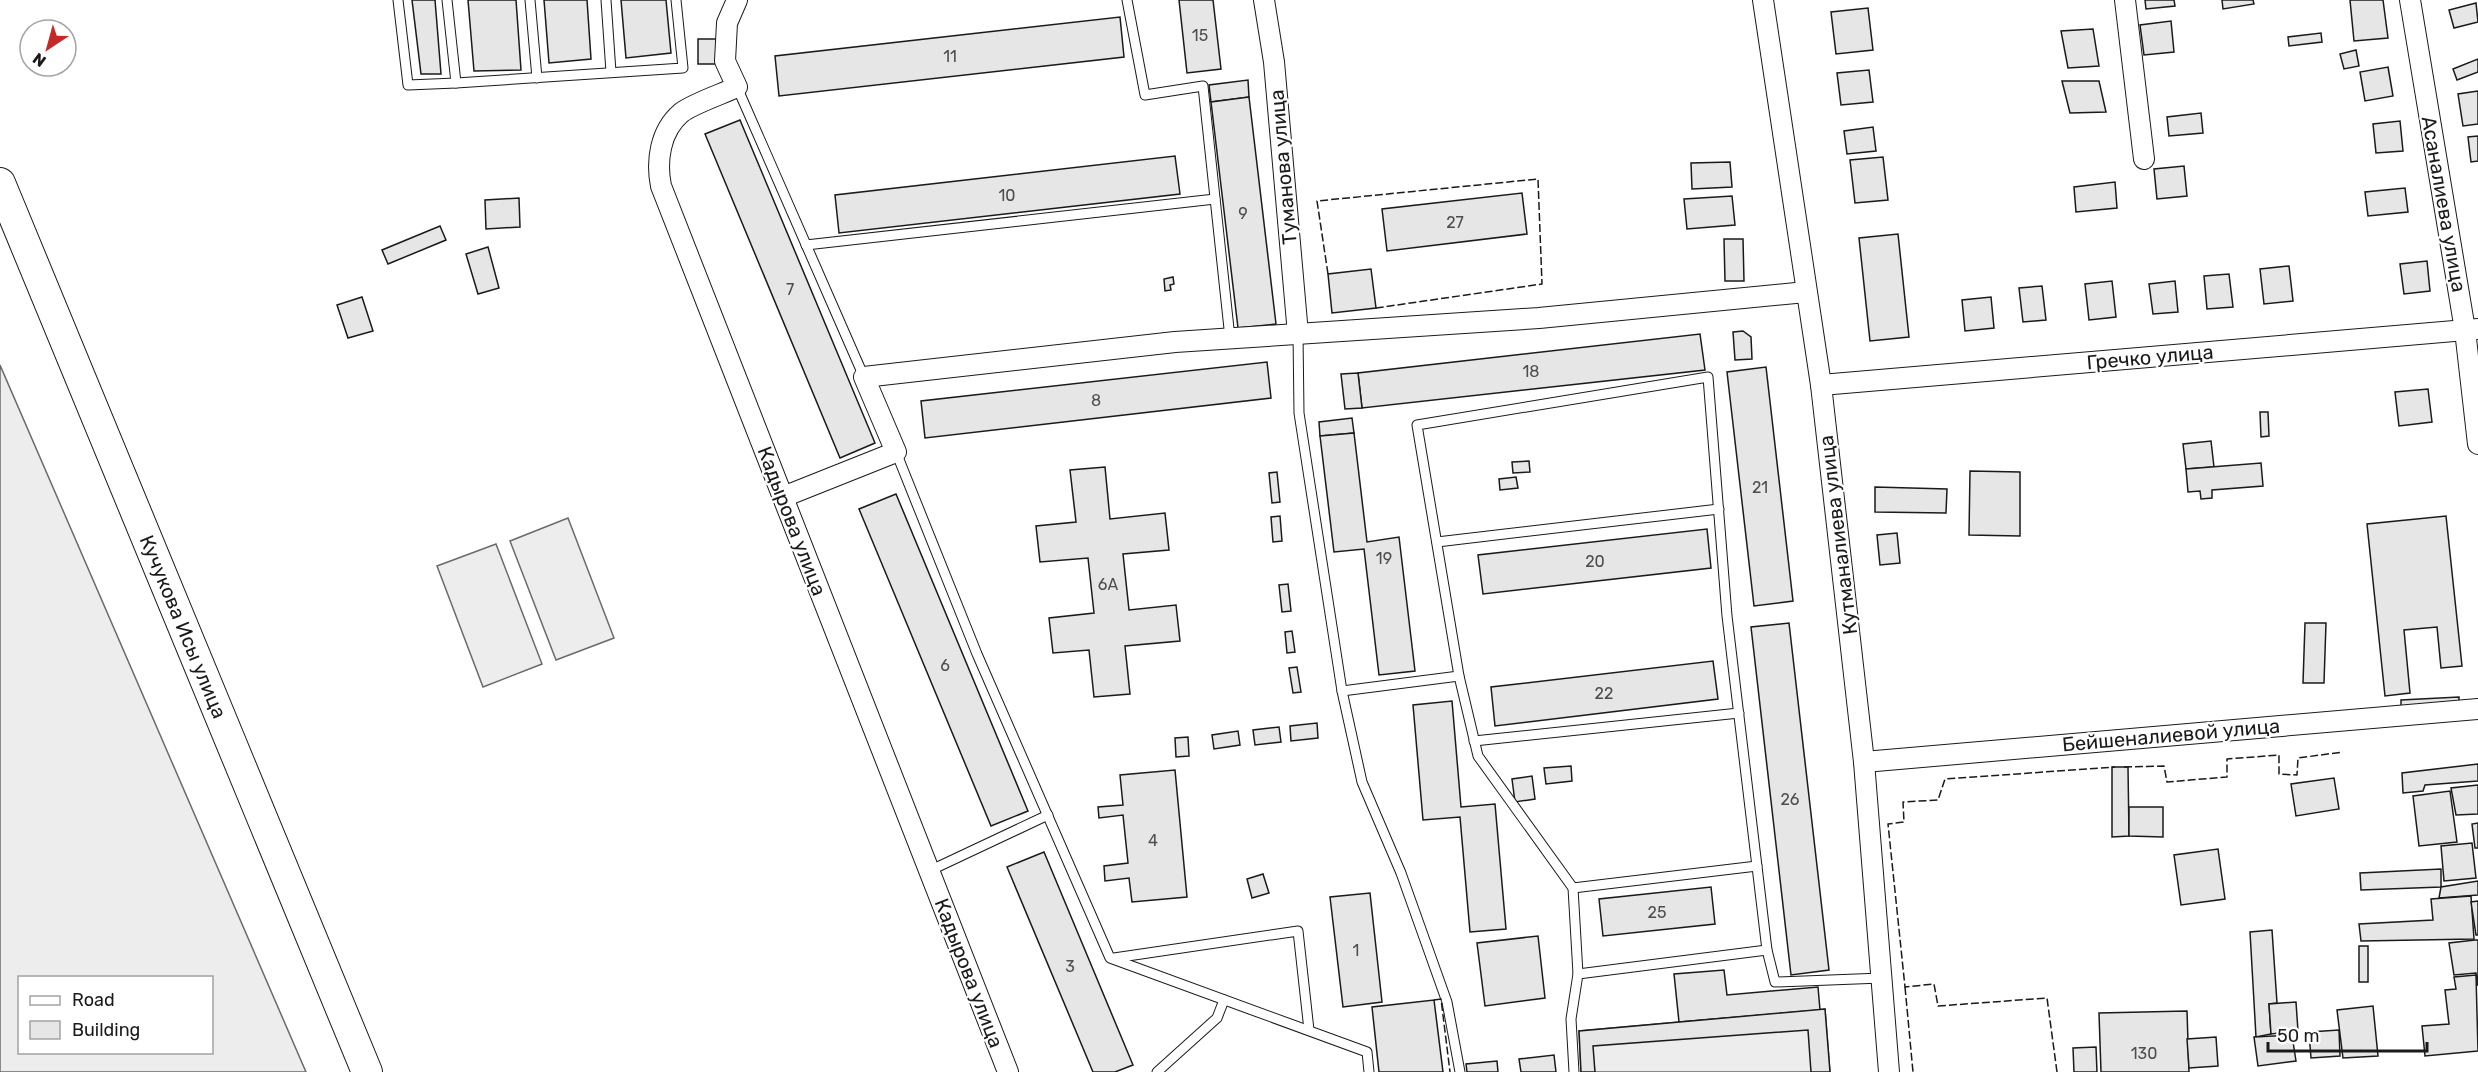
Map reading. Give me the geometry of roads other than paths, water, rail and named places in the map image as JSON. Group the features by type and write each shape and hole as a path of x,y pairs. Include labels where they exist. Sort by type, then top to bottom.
{"main road":[{"name":"Кучукова Исы улица","path":"0,183 367,1072"}],"street":[{"path":"736,87 724,62 727,22 737,0"},
{"name":"Туманова улица","path":"1264,0 1274,62 1298,334"},
{"name":"Кутманалиева улица","path":"1763,0 1821,385 1864,762 1889,1072"},
{"path":"2125,0 2144,159"},
{"name":"Асаналиева улица","path":"2410,0 2472,330 2478,444"},
{"name":"Кадырова улица","path":"736,87 681,113 658,154 657,169 661,186 1008,1072"},
{"path":"783,497 896,452 864,377 1175,342 1539,318 1806,292"},
{"name":"Гречко улица","path":"1821,385 2472,330"},
{"name":"Бейшеналиевой улица","path":"1864,762 2478,709"}],"lane":[{"path":"398,0 408,85 683,68 676,0"},
{"path":"447,0 456,83"},
{"path":"530,0 537,78"},
{"path":"606,0 611,72"},
{"path":"1127,0 1145,95 1203,86 1230,338"},
{"path":"736,87 864,377"},
{"path":"806,245 1215,199"},
{"path":"1298,334 1299,413 1342,691 1362,782 1401,873 1447,1002 1460,1072"},
{"path":"1574,1072 1571,1019 1578,974 1573,888 1478,756 1459,676 1417,425 1708,377 1727,616 1767,950 1775,982 1882,978"},
{"path":"896,452 977,654 1110,958 1367,1052 1369,1072"},
{"path":"1437,542 1719,509"},
{"path":"1342,691 1459,676"},
{"path":"1474,741 1739,713"},
{"path":"929,871 1048,815"},
{"path":"1573,888 1757,866"},
{"path":"1110,958 1298,931 1309,1030"},
{"path":"1578,974 1767,950"},
{"path":"1157,1072 1217,1018 1224,1000"}]}
